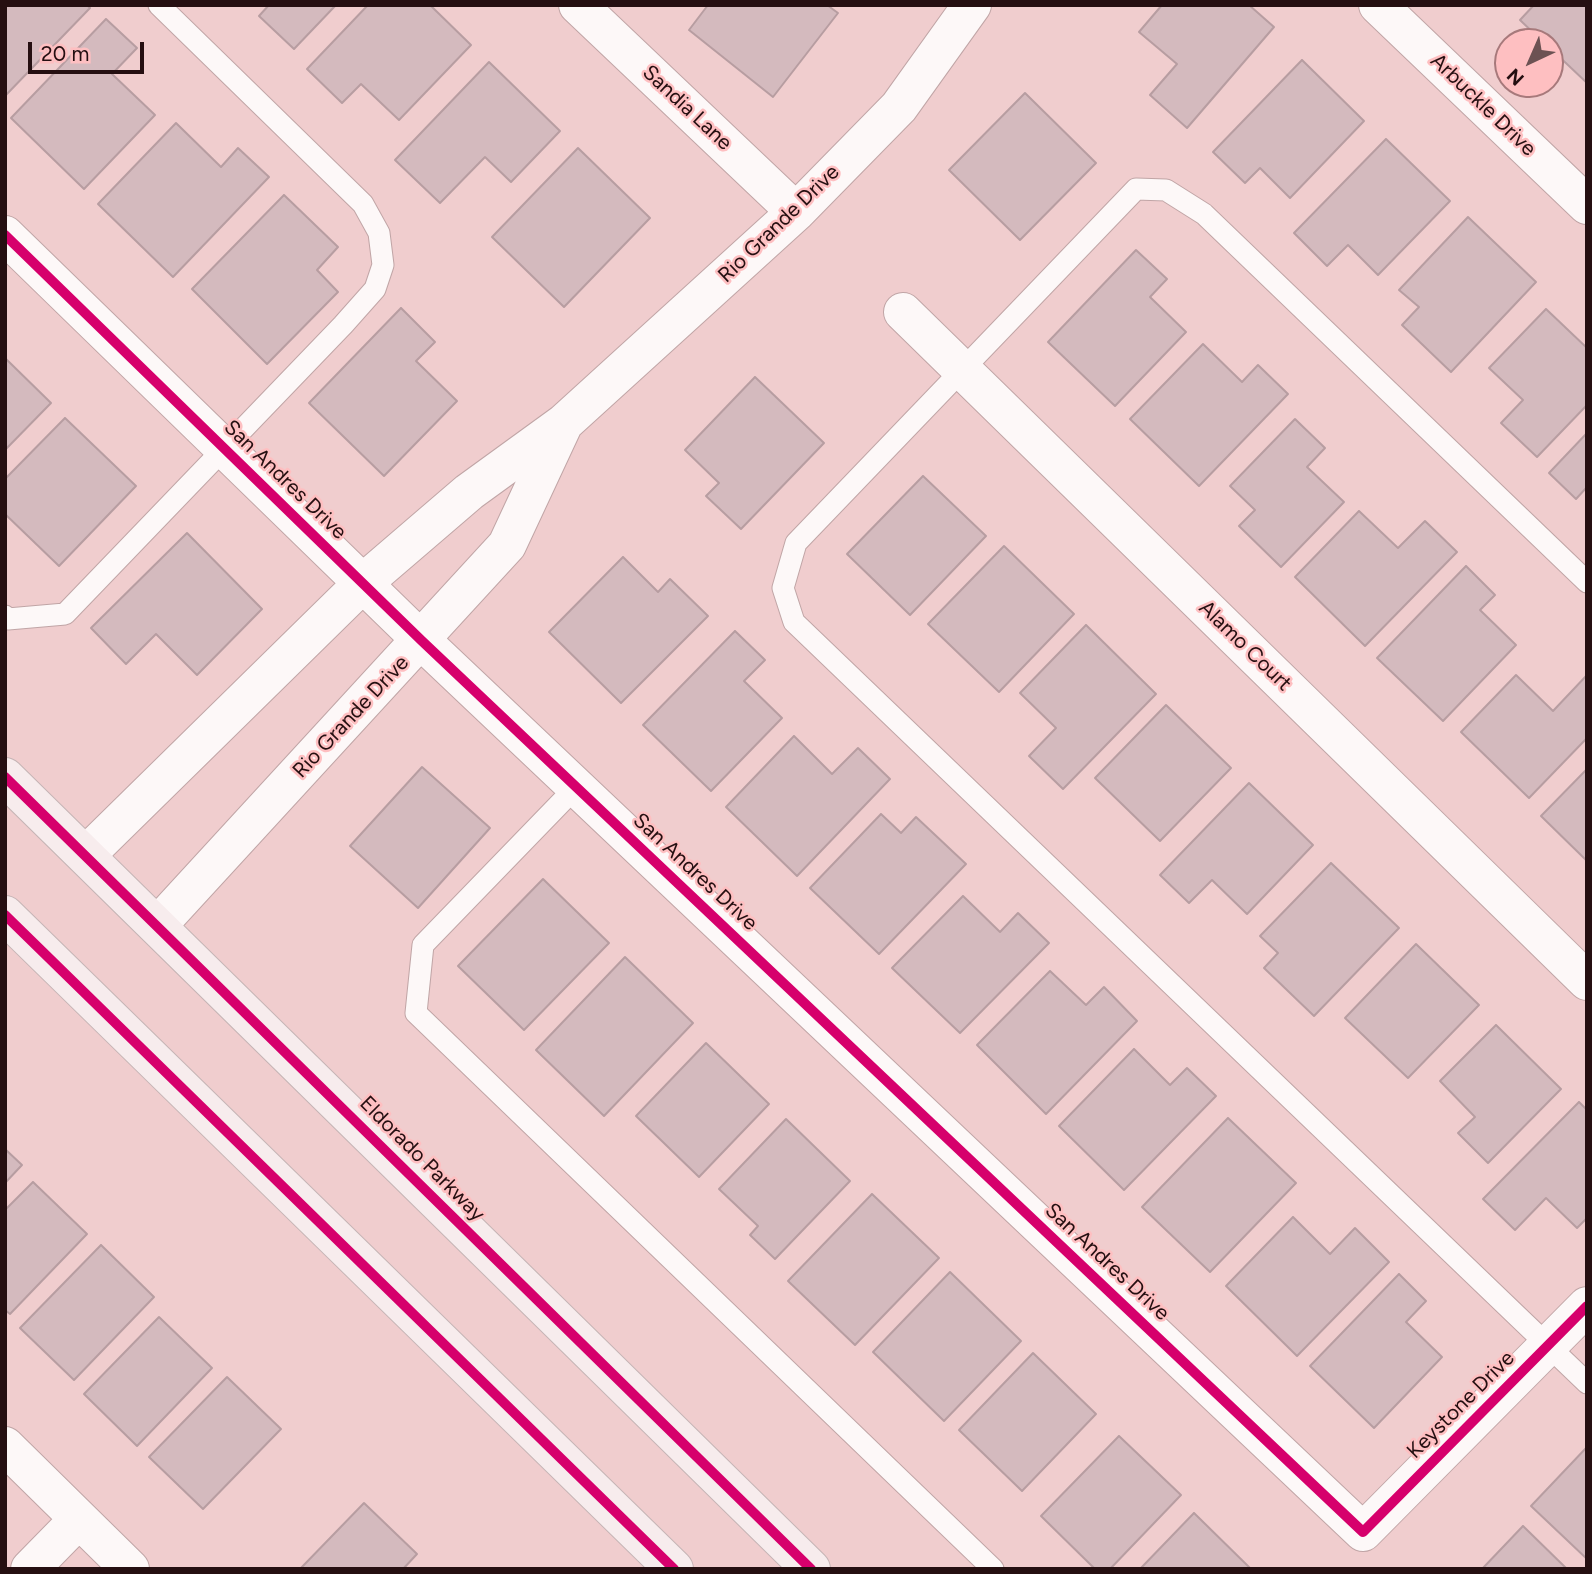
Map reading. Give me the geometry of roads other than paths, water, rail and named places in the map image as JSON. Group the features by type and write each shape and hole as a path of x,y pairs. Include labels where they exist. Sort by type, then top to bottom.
{"main road":[{"name":"Eldorado Parkway","path":"5,777 158,925 795,1563"},
{"path":"5,915 674,1569"}],"street":[{"name":"Rio Grande Drive","path":"86,855 363,583 469,492 564,423 796,212 899,107 972,5"},
{"name":"Arbuckle Drive","path":"1378,5 1587,205"},
{"name":"Sandia Lane","path":"584,7 796,212"},
{"name":"San Andres Drive","path":"5,235 422,641 1363,1532"},
{"name":"Alamo Court","path":"903,312 1587,981"},
{"name":"Rio Grande Drive","path":"158,925 422,641 507,545 564,423"},
{"name":"Keystone Drive","path":"1363,1532 1587,1306"},
{"path":"5,1446 131,1569"},
{"path":"30,1569 79,1518"}],"lane":[{"path":"5,616 8,619 65,614 375,289 383,265 379,233 363,204 159,5"},
{"path":"1587,582 1204,214 1166,190 1136,188 796,543 783,588 794,622 1587,1383"},
{"path":"577,786 423,946 416,1013 993,1569"}]}
